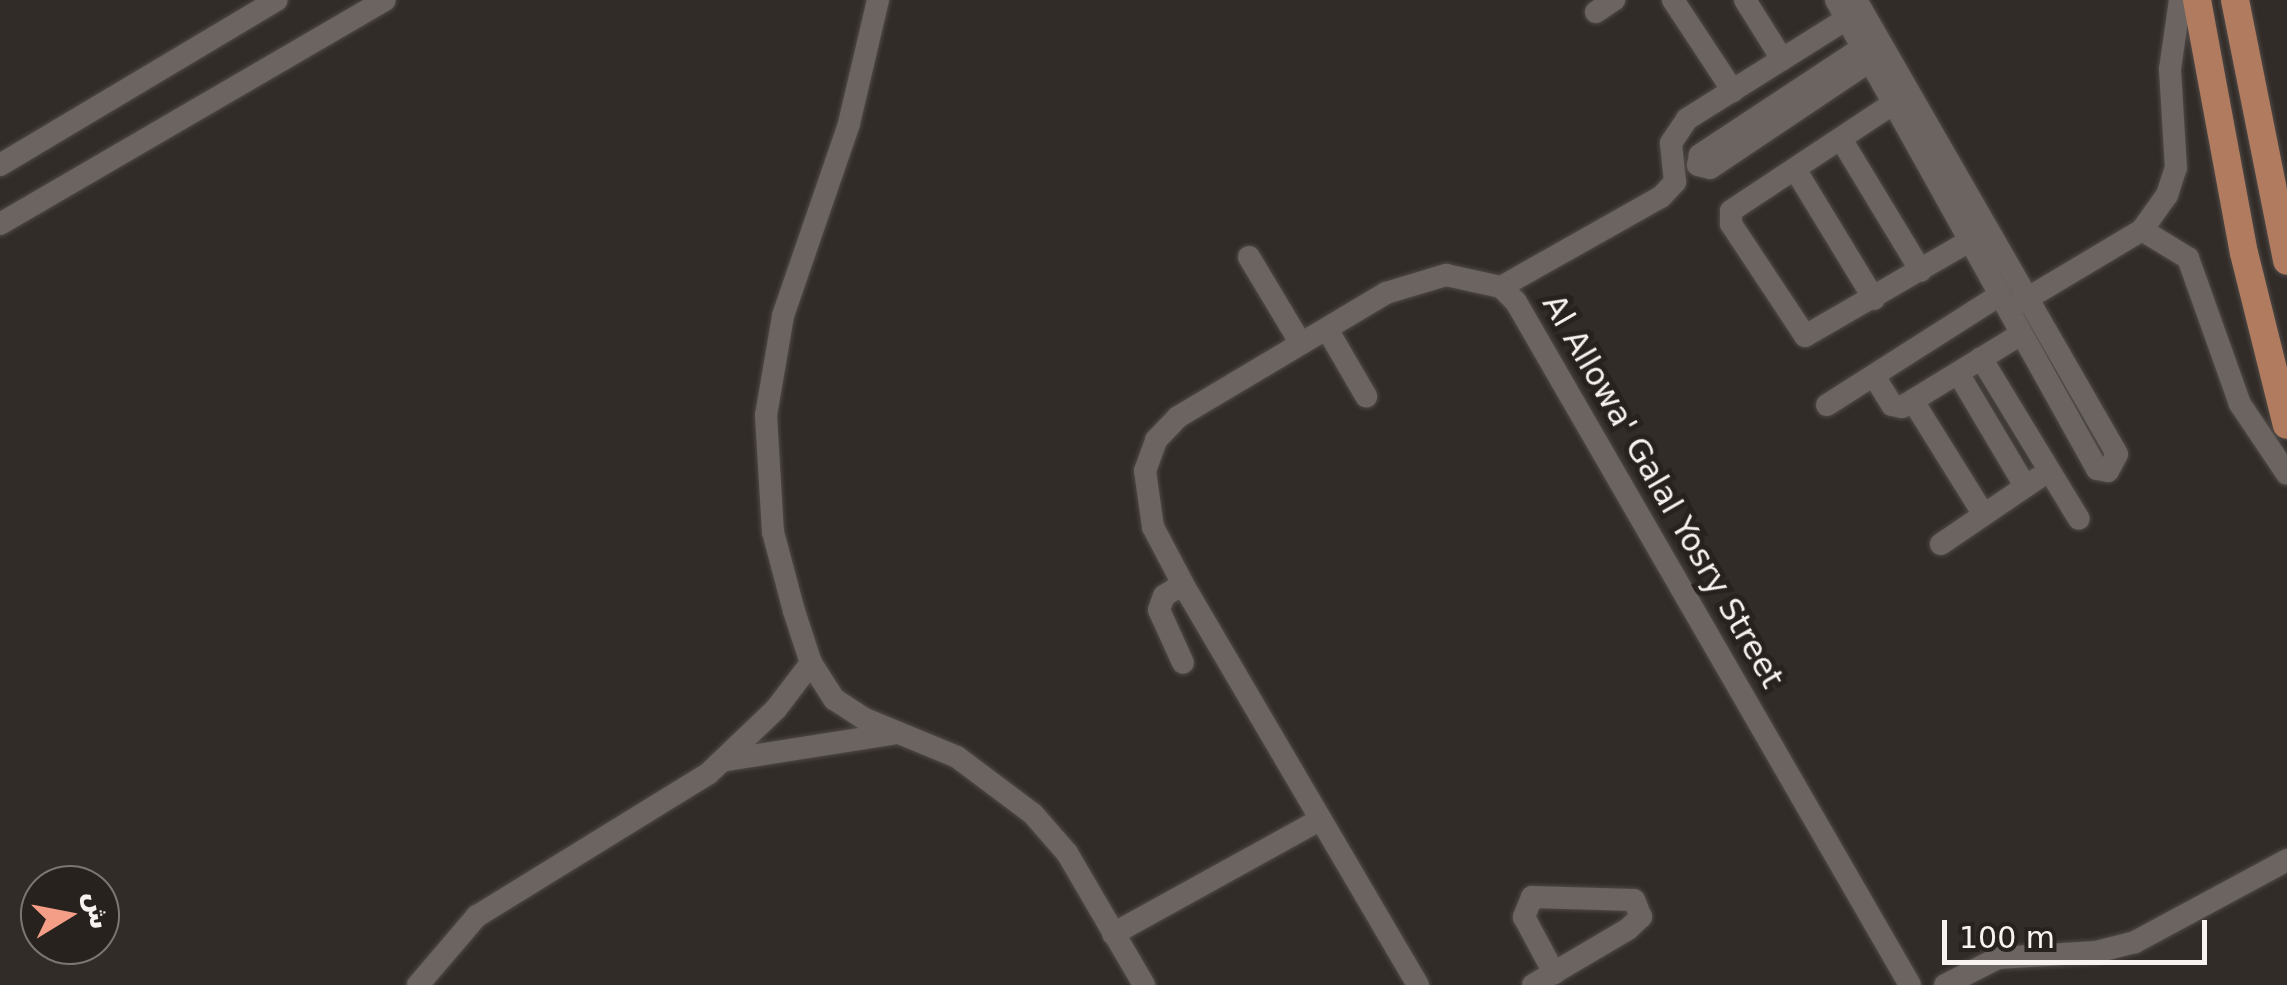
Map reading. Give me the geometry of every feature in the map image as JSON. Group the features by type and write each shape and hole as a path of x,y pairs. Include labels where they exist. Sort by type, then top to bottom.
{"main road":[{"path":"2197,0 2217,113 2287,425"},
{"path":"2235,0 2253,108 2287,261"},
{"path":"2217,113 2253,108"}],"street":[{"path":"0,165 278,0"},
{"path":"0,224 384,0"},
{"path":"878,0 848,124 784,316 766,415 773,532 811,663 849,712 957,757 1033,814 1067,853 1144,985"},
{"path":"1672,0 1732,91"},
{"path":"1745,0 1782,58"},
{"path":"1501,287 1661,197 1677,175 1674,135 1782,58 1840,10 1863,57 1900,99 2029,298 2117,454 2114,467 2097,468 1968,242 1900,99 1856,0"},
{"path":"1827,406 2003,303 2029,298 2142,230 2174,180 2170,69 2180,0"},
{"path":"1863,57 1710,168 1698,165 1705,152 1863,57"},
{"path":"1900,99 1732,212 1731,224 1805,336 1968,242"},
{"path":"1841,139 1921,271"},
{"path":"1794,169 1874,299"},
{"path":"2142,230 2188,258 2240,404 2287,474"},
{"path":"1249,257 1301,344"},
{"name":"Al Allowa' Galal Yosry Street","path":"1418,985 1318,821 1183,584 1146,500 1145,470 1156,440 1178,417 1386,294 1446,275 1501,287 1541,342 1910,985"},
{"path":"1327,328 1366,396"},
{"path":"1874,376 1892,406 1913,401 2021,334"},
{"path":"1981,358 2079,518"},
{"path":"1958,372 2025,486"},
{"path":"1913,401 1984,515"},
{"path":"1941,544 2049,471"},
{"path":"1183,584 1164,596 1159,610 1183,663"},
{"path":"418,985 447,946 489,908 684,792 723,761 776,709 811,663"},
{"path":"723,761 804,743 897,733"},
{"path":"1114,934 1318,821"},
{"path":"1945,985 1998,958 2096,952 2134,942 2287,860"},
{"path":"1533,985 1554,973 1628,930 1642,917 1634,900 1532,898 1524,917 1554,973"}]}
